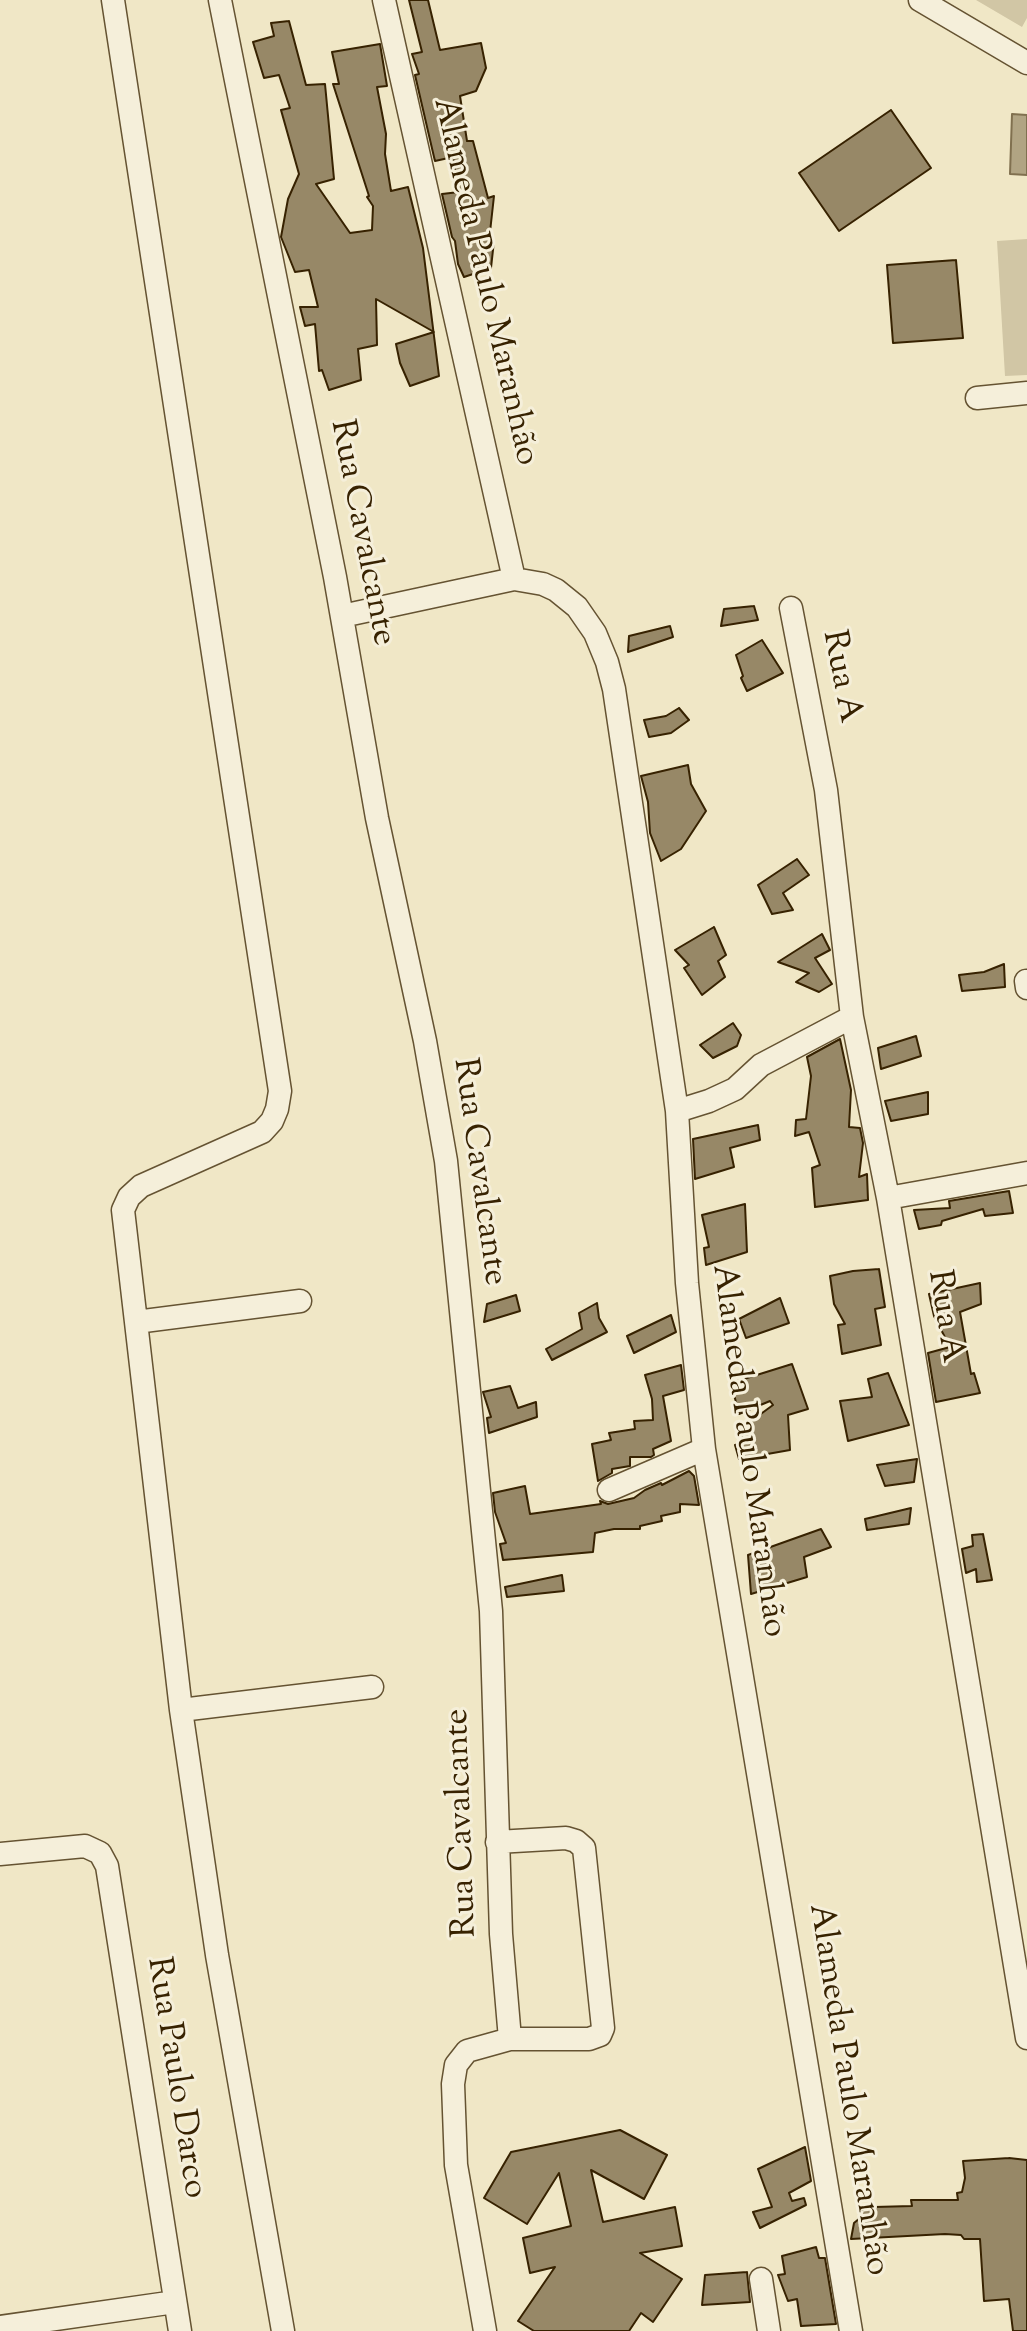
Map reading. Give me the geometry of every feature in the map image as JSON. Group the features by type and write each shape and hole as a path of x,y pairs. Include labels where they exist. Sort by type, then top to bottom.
{"street":[{"path":"113,0 280,1091 272,1121 262,1132 141,1186 129,1197 123,1210 181,1710 217,1955 283,2331"},
{"name":"Rua Cavalcante","path":"220,0 446,1161 491,1611 497,1842 510,2039"},
{"name":"Alameda Paulo Maranhão","path":"384,0 514,579"},
{"path":"920,0 1027,63"},
{"path":"977,398 1027,393"},
{"name":"Alameda Paulo Maranhão","path":"342,616 514,579 543,584 577,607 595,633 607,662 614,689 677,1111 687,1283 704,1449 851,2331"},
{"name":"Rua A","path":"791,608 826,790 852,1017 888,1198 1027,2038"},
{"path":"677,1111 735,1089 761,1065 852,1017"},
{"path":"888,1198 1027,1173"},
{"path":"136,1322 300,1301"},
{"path":"609,1490 704,1449"},
{"path":"181,1710 372,1687"},
{"path":"485,2331 456,2165 453,2084 456,2065 467,2051 510,2039 589,2039 600,2035 603,2028 584,1848 566,1838 497,1842"},
{"name":"Rua Paulo Darco","path":"0,1854 85,1846 100,1853 107,1866 180,2331"},
{"path":"761,2279 769,2331"},
{"path":"0,2327 175,2302"}],"shaded area":[{"path":"976,0 1027,0 1027,18 1022,27"},
{"path":"1012,114 1027,115 1027,175 1010,174"},
{"path":"1027,239 1027,375 1005,376 997,241"}],"building":[{"path":"409,0 428,0 440,50 481,43 486,68 476,91 460,96 467,141 473,141 488,198 494,196 489,241 494,241 491,268 464,277 458,264 442,194 459,192 453,157 435,161 415,75 419,74 412,54 422,52"},
{"path":"289,21 306,85 325,84 334,179 316,184 350,233 372,230 373,206 367,197 333,84 339,84 332,52 380,44 387,86 377,87 386,134 385,154 391,191 408,187 423,248 433,332 376,299 377,345 358,349 361,380 329,390 322,370 319,371 315,324 305,326 300,307 318,307 309,270 295,272 281,237 288,199 299,174 281,110 290,108 279,75 264,78 253,42 274,36 271,23"},
{"path":"891,110 931,168 839,231 799,173"},
{"path":"956,260 963,338 893,343 887,265"},
{"path":"434,332 439,376 410,386 396,344"},
{"path":"754,606 758,620 721,626 724,609"},
{"path":"670,626 673,637 628,652 629,636"},
{"path":"762,640 783,673 747,691 736,655"},
{"path":"679,708 689,720 671,733 649,737 644,720 666,716"},
{"path":"688,765 691,784 706,811 681,849 661,861 650,833 648,802 641,776"},
{"path":"797,859 809,875 783,893 793,910 772,914 758,885"},
{"path":"714,927 726,955 718,961 725,977 702,995 684,968 689,965 675,950"},
{"path":"822,934 830,950 815,958 832,984 819,992 796,982 809,973 778,962"},
{"path":"1004,964 1005,987 962,991 959,975 984,972"},
{"path":"733,1023 741,1035 737,1046 713,1058 700,1045"},
{"path":"916,1036 921,1056 881,1069 878,1048"},
{"path":"840,1039 851,1090 849,1127 860,1128 863,1143 859,1177 867,1174 868,1200 815,1207 812,1168 820,1165 809,1132 795,1136 796,1120 806,1119 811,1076 807,1057"},
{"path":"928,1092 928,1114 891,1121 885,1101"},
{"path":"758,1125 760,1140 730,1148 734,1167 695,1179 693,1139"},
{"path":"1009,1191 1013,1213 985,1216 983,1209 942,1221 941,1225 919,1229 914,1210 950,1208 949,1201"},
{"path":"745,1204 747,1252 706,1265 704,1248 709,1247 702,1215"},
{"path":"879,1269 885,1307 875,1309 881,1345 842,1354 838,1325 845,1324 834,1304 830,1276"},
{"path":"980,1283 981,1304 960,1312 971,1374 974,1373 980,1393 936,1402 928,1353 950,1347 934,1316 929,1294"},
{"path":"516,1295 520,1311 484,1322 487,1304"},
{"path":"780,1298 789,1323 746,1338 739,1319"},
{"path":"597,1303 599,1318 607,1332 552,1360 546,1349 582,1329 579,1313"},
{"path":"671,1315 676,1332 634,1353 627,1336"},
{"path":"792,1364 808,1409 788,1415 790,1450 739,1459 735,1445 745,1442 739,1430 773,1405 770,1401 739,1414 731,1383"},
{"path":"681,1365 684,1390 663,1396 671,1441 653,1449 654,1455 651,1457 630,1457 630,1466 612,1469 612,1473 598,1481 592,1444 611,1440 609,1433 635,1429 634,1421 653,1420 652,1399 645,1375"},
{"path":"888,1373 909,1425 848,1441 840,1401 872,1397 868,1379"},
{"path":"510,1386 518,1408 536,1402 537,1417 489,1433 487,1418 491,1417 483,1392"},
{"path":"917,1459 914,1482 885,1486 877,1465"},
{"path":"689,1471 694,1476 699,1505 680,1504 680,1512 661,1516 662,1521 640,1526 640,1529 595,1533 593,1552 503,1560 500,1544 506,1543 495,1512 493,1493 525,1486 530,1514 634,1498"},
{"path":"911,1508 909,1524 867,1530 865,1519"},
{"path":"821,1529 831,1547 804,1557 807,1577 751,1594 748,1555"},
{"path":"983,1534 992,1580 977,1582 976,1569 966,1573 962,1549 973,1546 972,1535"},
{"path":"562,1575 564,1591 507,1597 505,1587"},
{"path":"620,2130 667,2155 644,2199 591,2170 603,2222 675,2207 682,2246 640,2253 682,2279 653,2322 641,2313 629,2331 534,2331 518,2321 555,2267 530,2273 523,2238 571,2226 559,2173 527,2224 484,2198 511,2152"},
{"path":"805,2147 811,2181 789,2193 792,2201 804,2198 806,2205 760,2228 753,2212 772,2207 758,2169"},
{"path":"1027,2160 1027,2331 1013,2331 1009,2299 984,2301 980,2239 945,2234 851,2239 854,2223 860,2218 862,2210 912,2206 911,2200 958,2200 957,2193 962,2192 965,2178 963,2161"},
{"path":"816,2247 819,2258 825,2258 836,2324 801,2326 797,2299 788,2301 778,2275 785,2274 782,2256"},
{"path":"747,2272 750,2302 702,2305 705,2275"}]}
